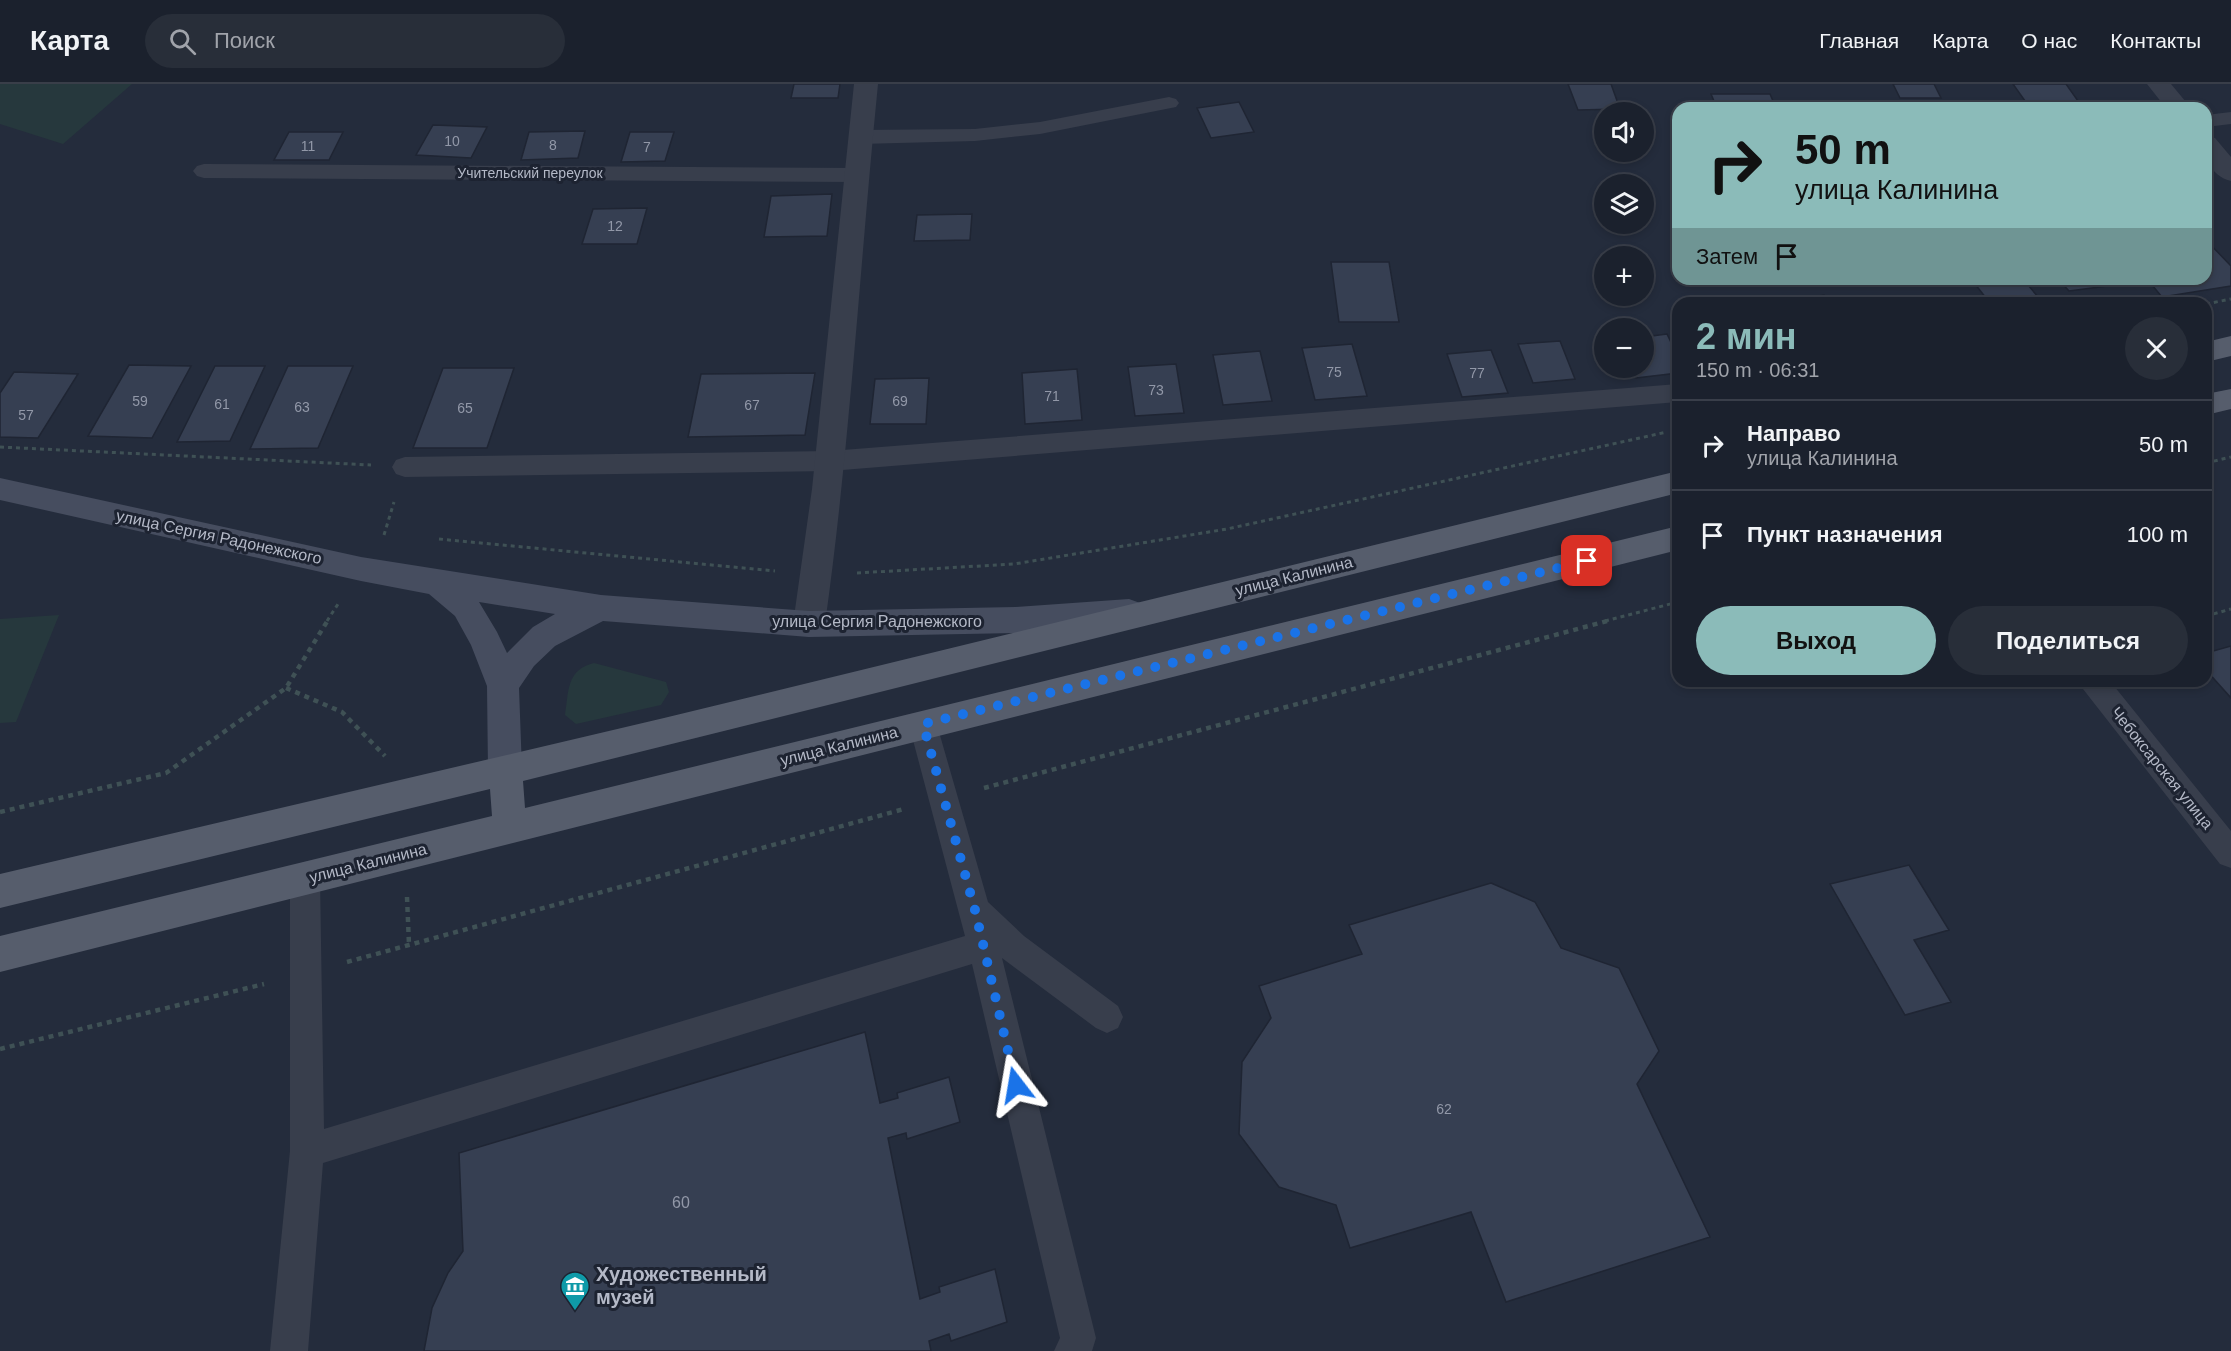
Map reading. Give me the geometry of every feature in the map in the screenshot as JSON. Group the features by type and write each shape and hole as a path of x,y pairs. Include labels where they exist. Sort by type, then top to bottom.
{"main road":[{"path":"2212,351 2231,346"},
{"path":"2212,404 2231,399"},
{"name":"улица Калинина","path":"0,891 505,770 1672,483"},
{"name":"улица Калинина","path":"0,954 1672,539"},
{"path":"505,770 510,828"}],"street":[{"path":"809,624 831,461 866,84"},
{"path":"2159,84 2173,102"},
{"path":"2212,150 2231,173"},
{"name":"улица Сергия Радонежского","path":"0,489 361,568 438,583 601,608 809,624 1016,620 1152,611"},
{"name":"улица Сергия Радонежского","path":"438,583 466,607 486,641 503,686 505,770"},
{"name":"улица Сергия Радонежского","path":"503,686 517,662 538,639 566,622 601,608"}],"lane":[{"path":"860,137 975,135 1040,128 1169,103"},
{"path":"2212,120 2231,118"},
{"name":"Учительский переулок","path":"204,171 856,175"},
{"path":"405,467 831,461 1672,393"},
{"name":"Чебоксарская улица","path":"2098,687 2231,854"},
{"path":"923,724 975,910 1078,1338 1073,1351"},
{"path":"289,1351 307,1151 305,879"},
{"path":"975,910 1013,947 1107,1017"},
{"path":"307,1151 982,946"}],"path":[{"path":"2212,303 2231,299"},
{"path":"853,573 1014,564 1227,529 1672,431"},
{"path":"0,447 405,467 385,534"},
{"path":"2212,462 2231,457"},
{"path":"432,539 776,571"},
{"path":"0,812 166,773 286,688 341,599"},
{"path":"979,789 1672,604"},
{"path":"2212,614 2231,609"},
{"path":"286,688 342,712 392,764"},
{"path":"336,965 906,809"},
{"path":"407,889 409,945"},
{"path":"0,1049 265,983"}],"shaded area":[{"path":"0,84 132,84 63,144 0,124"},
{"path":"59,615 16,722 0,723 0,619"},
{"path":"594,663 666,682 669,692 661,705 576,724 565,715 570,683 578,671"}],"building":[{"path":"794,84 840,84 838,98 791,98"},
{"path":"1568,84 1611,84 1617,102 1594,102 1594,110 1578,110"},
{"path":"1893,84 1934,84 1941,98 1900,98"},
{"path":"2013,84 2066,84 2079,102 2026,102"},
{"path":"1711,94 1770,94 1773,102 1714,102"},
{"path":"1239,102 1254,132 1211,138 1197,108"},
{"path":"433,125 487,127 471,158 416,155"},
{"path":"585,131 578,158 521,160 529,132"},
{"path":"289,132 343,132 329,160 274,160"},
{"path":"630,132 674,132 665,161 621,162"},
{"path":"832,194 827,236 764,237 771,196"},
{"path":"647,208 637,244 582,244 593,209"},
{"path":"972,214 970,240 914,241 917,215"},
{"path":"2212,246 2231,266 2231,286 2162,297 2152,285 2212,285"},
{"path":"1331,262 1389,262 1399,322 1339,322"},
{"path":"1976,285 2028,285 2038,297 1985,297"},
{"path":"2064,285 2115,285 2069,291"},
{"path":"1667,334 1672,344 1672,374 1654,376 1654,336"},
{"path":"1560,341 1575,379 1533,383 1518,344"},
{"path":"1352,344 1367,396 1315,400 1302,348"},
{"path":"1491,350 1508,393 1462,397 1447,354"},
{"path":"1260,351 1272,401 1223,405 1213,355"},
{"path":"1176,364 1184,413 1135,416 1128,367"},
{"path":"129,365 191,366 152,438 88,436"},
{"path":"215,366 265,366 230,441 177,442"},
{"path":"288,366 353,366 318,448 250,449"},
{"path":"443,368 514,368 487,448 413,448"},
{"path":"1077,369 1082,420 1025,424 1022,373"},
{"path":"14,372 78,374 38,438 0,437 0,393"},
{"path":"815,373 805,435 688,437 701,374"},
{"path":"929,378 926,424 870,424 875,379"},
{"path":"2231,646 2231,698 2212,677 2212,651"},
{"path":"1909,865 1949,930 1914,940 1951,1002 1905,1015 1830,884"},
{"path":"1491,883 1535,902 1561,948 1619,968 1659,1051 1637,1084 1710,1237 1506,1302 1471,1212 1350,1248 1336,1205 1279,1187 1239,1134 1242,1062 1271,1018 1259,986 1362,954 1349,925"},
{"path":"865,1032 880,1103 898,1098 897,1093 949,1077 960,1122 907,1139 906,1133 888,1138 920,1299 940,1292 939,1287 995,1269 1007,1322 951,1341 949,1334 929,1341 931,1351 424,1351 432,1308 448,1273 463,1251 459,1153"}],"place":[{"name":"Художественный музей","path":"575,1312"}],"route":[{"path":"1016,1085 975,910 942,799 923,724 1587,561"}]}
